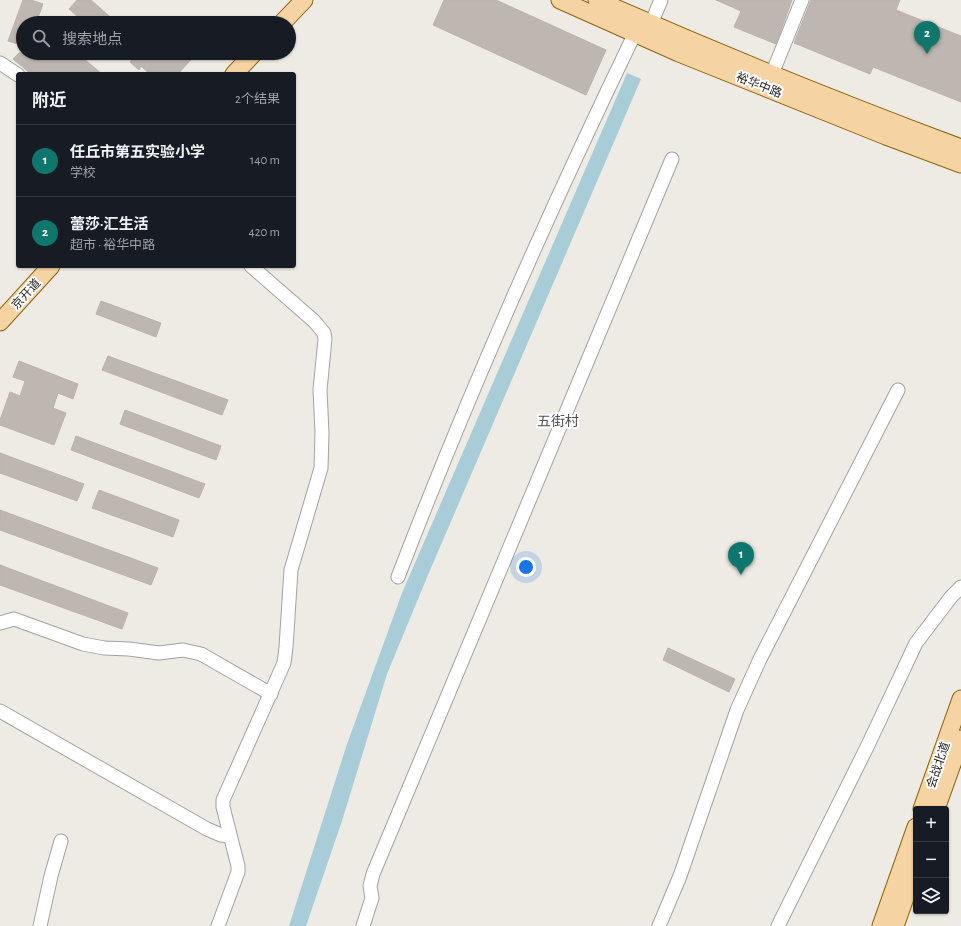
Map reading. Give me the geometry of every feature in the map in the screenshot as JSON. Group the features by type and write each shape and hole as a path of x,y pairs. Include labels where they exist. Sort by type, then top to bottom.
{"main road":[{"path":"289,16 304,0"},
{"name":"裕华中路","path":"560,0 679,53 961,164"},
{"name":"裕华中路","path":"597,0 685,39 961,148"},
{"path":"236,72 247,60"},
{"name":"京开道","path":"0,322 50,268"},
{"name":"会战北道","path":"923,806 961,699"},
{"name":"会战北道","path":"937,806 961,739"},
{"path":"881,926 913,835"},
{"path":"895,926 913,875"}],"street":[{"path":"651,24 661,0"},
{"path":"772,74 802,0"},
{"path":"398,577 431,492 513,299 588,131 634,33"},
{"path":"0,63 16,74"},
{"path":"363,926 372,898 370,886 374,874 672,159"},
{"path":"218,926 238,872 238,866 223,807 223,800 282,668 285,652 291,570 321,468 322,433 320,390 325,339 324,333 314,321 253,268"},
{"path":"658,926 680,876 737,710 760,659 898,390"},
{"path":"778,926 868,745 916,643 951,597 961,587"},
{"path":"0,623 14,619 83,644 104,648 130,649 159,653 183,650 201,654 271,694"},
{"path":"0,711 207,829 221,835 230,836"},
{"path":"40,926 51,876 61,841"}],"water":[{"path":"627,73 641,79 387,674 342,821 306,926 289,926 347,744 402,593"}],"building":[{"path":"23,0 31,0 43,4 39,16 17,16"},
{"path":"77,0 91,0 109,16 77,16 69,9"},
{"path":"444,0 496,0 606,50 586,95 433,25"},
{"path":"716,0 792,0 776,44 734,27 741,11"},
{"path":"811,0 900,0 896,10 961,36 961,102 873,67 870,74 794,43"},
{"path":"16,19 16,43 8,41"},
{"path":"16,56 16,60 85,60 100,72 29,72 13,59"},
{"path":"132,60 191,60 180,72 148,72 141,66 139,70 130,62"},
{"path":"101,301 161,323 156,337 96,314"},
{"path":"108,356 228,400 222,415 102,370"},
{"path":"19,361 78,384 73,399 58,393 53,408 66,413 54,445 0,425 0,420 10,392 20,396 25,381 13,377"},
{"path":"125,410 221,446 216,460 120,424"},
{"path":"76,436 205,484 199,498 71,450"},
{"path":"0,453 84,484 77,501 0,473"},
{"path":"99,490 179,520 173,537 92,508"},
{"path":"0,510 158,568 151,585 0,530"},
{"path":"0,565 128,613 122,629 0,585"},
{"path":"668,648 735,679 729,692 663,660"}],"place":[{"name":"蕾莎·汇生活","path":"927,54"},
{"name":"任丘市第五实验小学","path":"741,575"}],"district":[{"name":"五街村","path":"558,422"}]}
